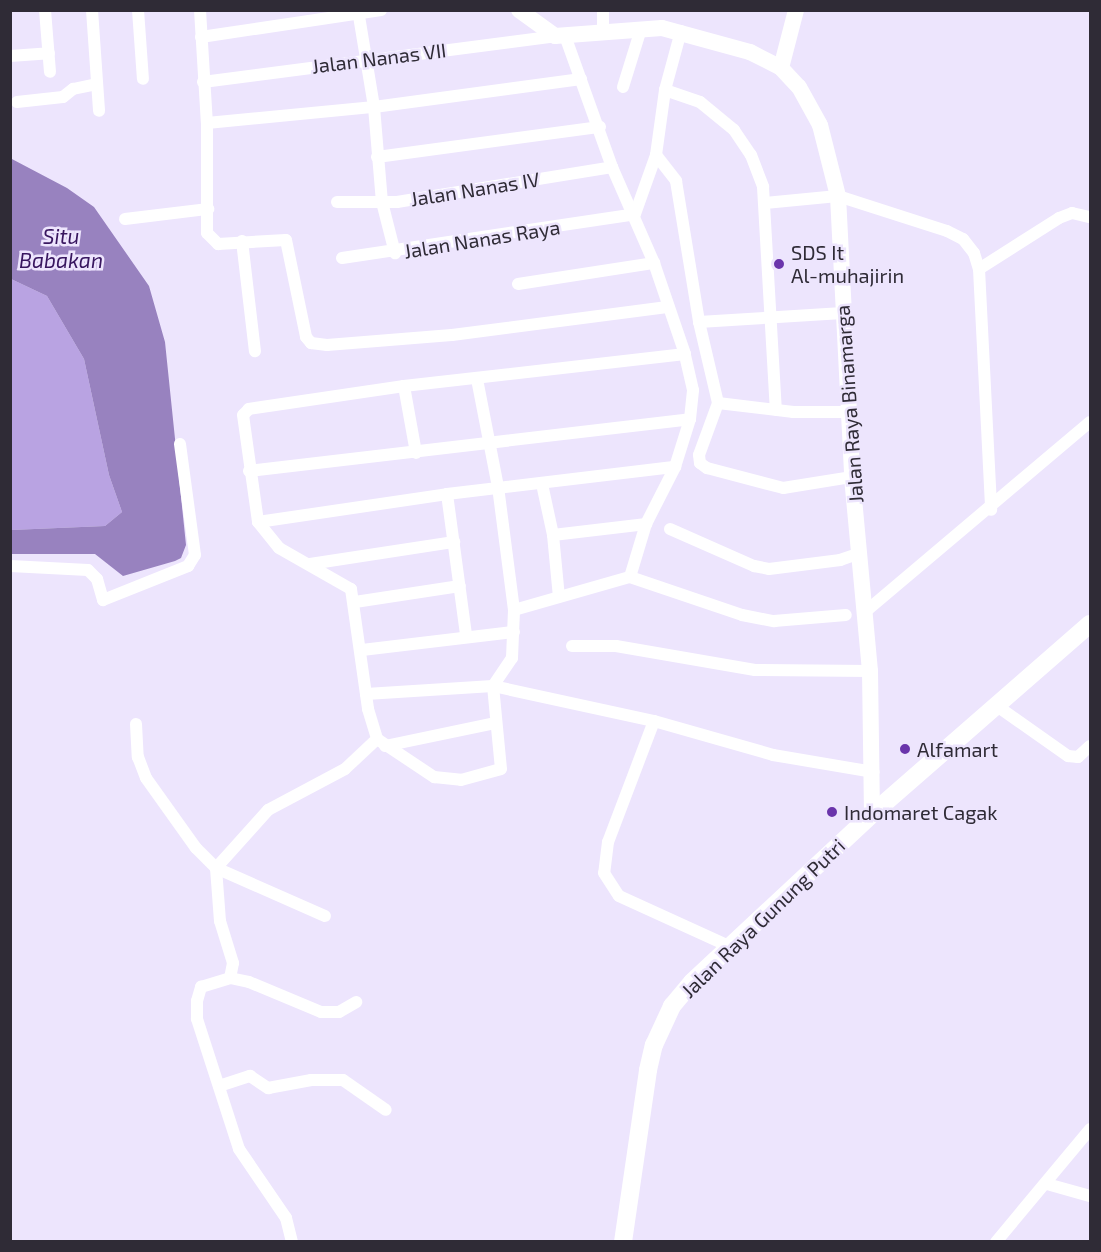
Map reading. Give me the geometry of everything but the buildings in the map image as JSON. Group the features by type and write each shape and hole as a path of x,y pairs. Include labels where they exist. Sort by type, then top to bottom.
{"main road":[{"name":"Jalan Raya Gunung Putri","path":"623,1242 654,1045 678,999 872,814 1090,624"}],"street":[{"path":"45,10 50,72"},
{"path":"92,10 99,111"},
{"path":"138,10 143,78"},
{"path":"200,10 207,123 207,233 211,240 218,244 282,238 288,243 306,337 311,343 327,345 452,334 667,307"},
{"path":"201,37 381,10"},
{"path":"519,10 560,36 581,79 600,127 612,167 635,214 654,263 667,307 685,354 693,390 690,419 675,467 646,524 630,577"},
{"path":"603,10 603,32"},
{"path":"560,36 641,29 681,31 750,52 781,68 796,10"},
{"name":"Jalan Nanas Raya","path":"359,12 374,107 382,202 394,253 635,214"},
{"path":"623,87 641,29"},
{"path":"635,214 656,155 665,90 681,31"},
{"name":"Jalan Nanas VII","path":"203,82 366,59 560,36"},
{"path":"10,56 49,53"},
{"name":"Jalan Raya Binamarga","path":"781,68 799,87 820,125 838,196 852,477 870,671 874,772 872,814"},
{"path":"207,123 374,107 581,79"},
{"path":"17,102 63,97 73,89 96,84"},
{"path":"665,90 700,102 734,130 751,155 763,187 776,410"},
{"path":"377,157 600,127"},
{"path":"656,155 676,181 699,322 718,403 699,455 700,463 707,468 783,488 852,477"},
{"name":"Jalan Nanas IV","path":"337,202 382,202 612,167"},
{"path":"765,203 838,196 963,239 974,253 979,269 991,510"},
{"path":"125,219 208,209"},
{"path":"979,269 1059,218 1072,213 1090,218"},
{"path":"242,241 255,351"},
{"path":"342,258 394,253"},
{"path":"518,284 654,263"},
{"path":"699,322 843,313"},
{"path":"477,379 487,445 498,487 514,610 512,658 493,686 501,769 472,778 444,780 381,742 366,694 362,650 351,589 343,581 279,548 258,522 249,471 246,411 404,386 685,354"},
{"path":"404,386 416,453"},
{"path":"718,403 776,410 848,412"},
{"path":"249,471 487,445 690,419"},
{"path":"865,612 991,510 1090,422"},
{"path":"10,566 88,570 97,579 103,600 191,564 195,555 180,444"},
{"path":"258,522 498,487 542,484 675,467"},
{"path":"542,484 553,535 559,597"},
{"path":"447,494 466,635"},
{"path":"553,535 646,524"},
{"path":"670,529 754,566 769,568 840,560 860,553"},
{"path":"310,564 454,542"},
{"path":"514,610 630,577 742,615 774,621 846,615"},
{"path":"355,602 460,586"},
{"path":"362,650 466,635 514,632"},
{"path":"572,646 616,646 755,670 870,671"},
{"path":"366,694 493,686 654,721 772,755 874,772"},
{"path":"997,706 1068,756 1078,757 1090,746"},
{"path":"654,721 608,842 604,873 619,896 711,941 731,947"},
{"path":"230,978 233,963 220,921 216,868 268,810 345,769 381,742 495,723"},
{"path":"136,724 138,757 153,792 181,832 216,868 263,892 325,916"},
{"path":"292,1242 286,1218 239,1149 197,1019 197,1001 201,987 230,978 249,982 321,1012 339,1012 357,1002"},
{"path":"219,1086 250,1077 268,1088 311,1080 343,1080 386,1110"},
{"path":"996,1242 1047,1184 1090,1129"},
{"path":"1047,1184 1090,1196"}],"shaded area":[{"path":"11,279 47,296 84,359 109,475 122,512 105,526 11,530"}],"water":[{"name":"Situ Babakan","path":"10,158 67,188 94,207 149,286 165,342 186,545 181,558 175,561 123,576 95,554 11,554 11,530 105,526 122,512 109,475 84,359 47,296 11,279"}],"place":[{"name":"SDS It Al-muhajirin","path":"779,264"},
{"name":"Alfamart","path":"905,749"},
{"name":"Indomaret Cagak","path":"832,812"}]}
